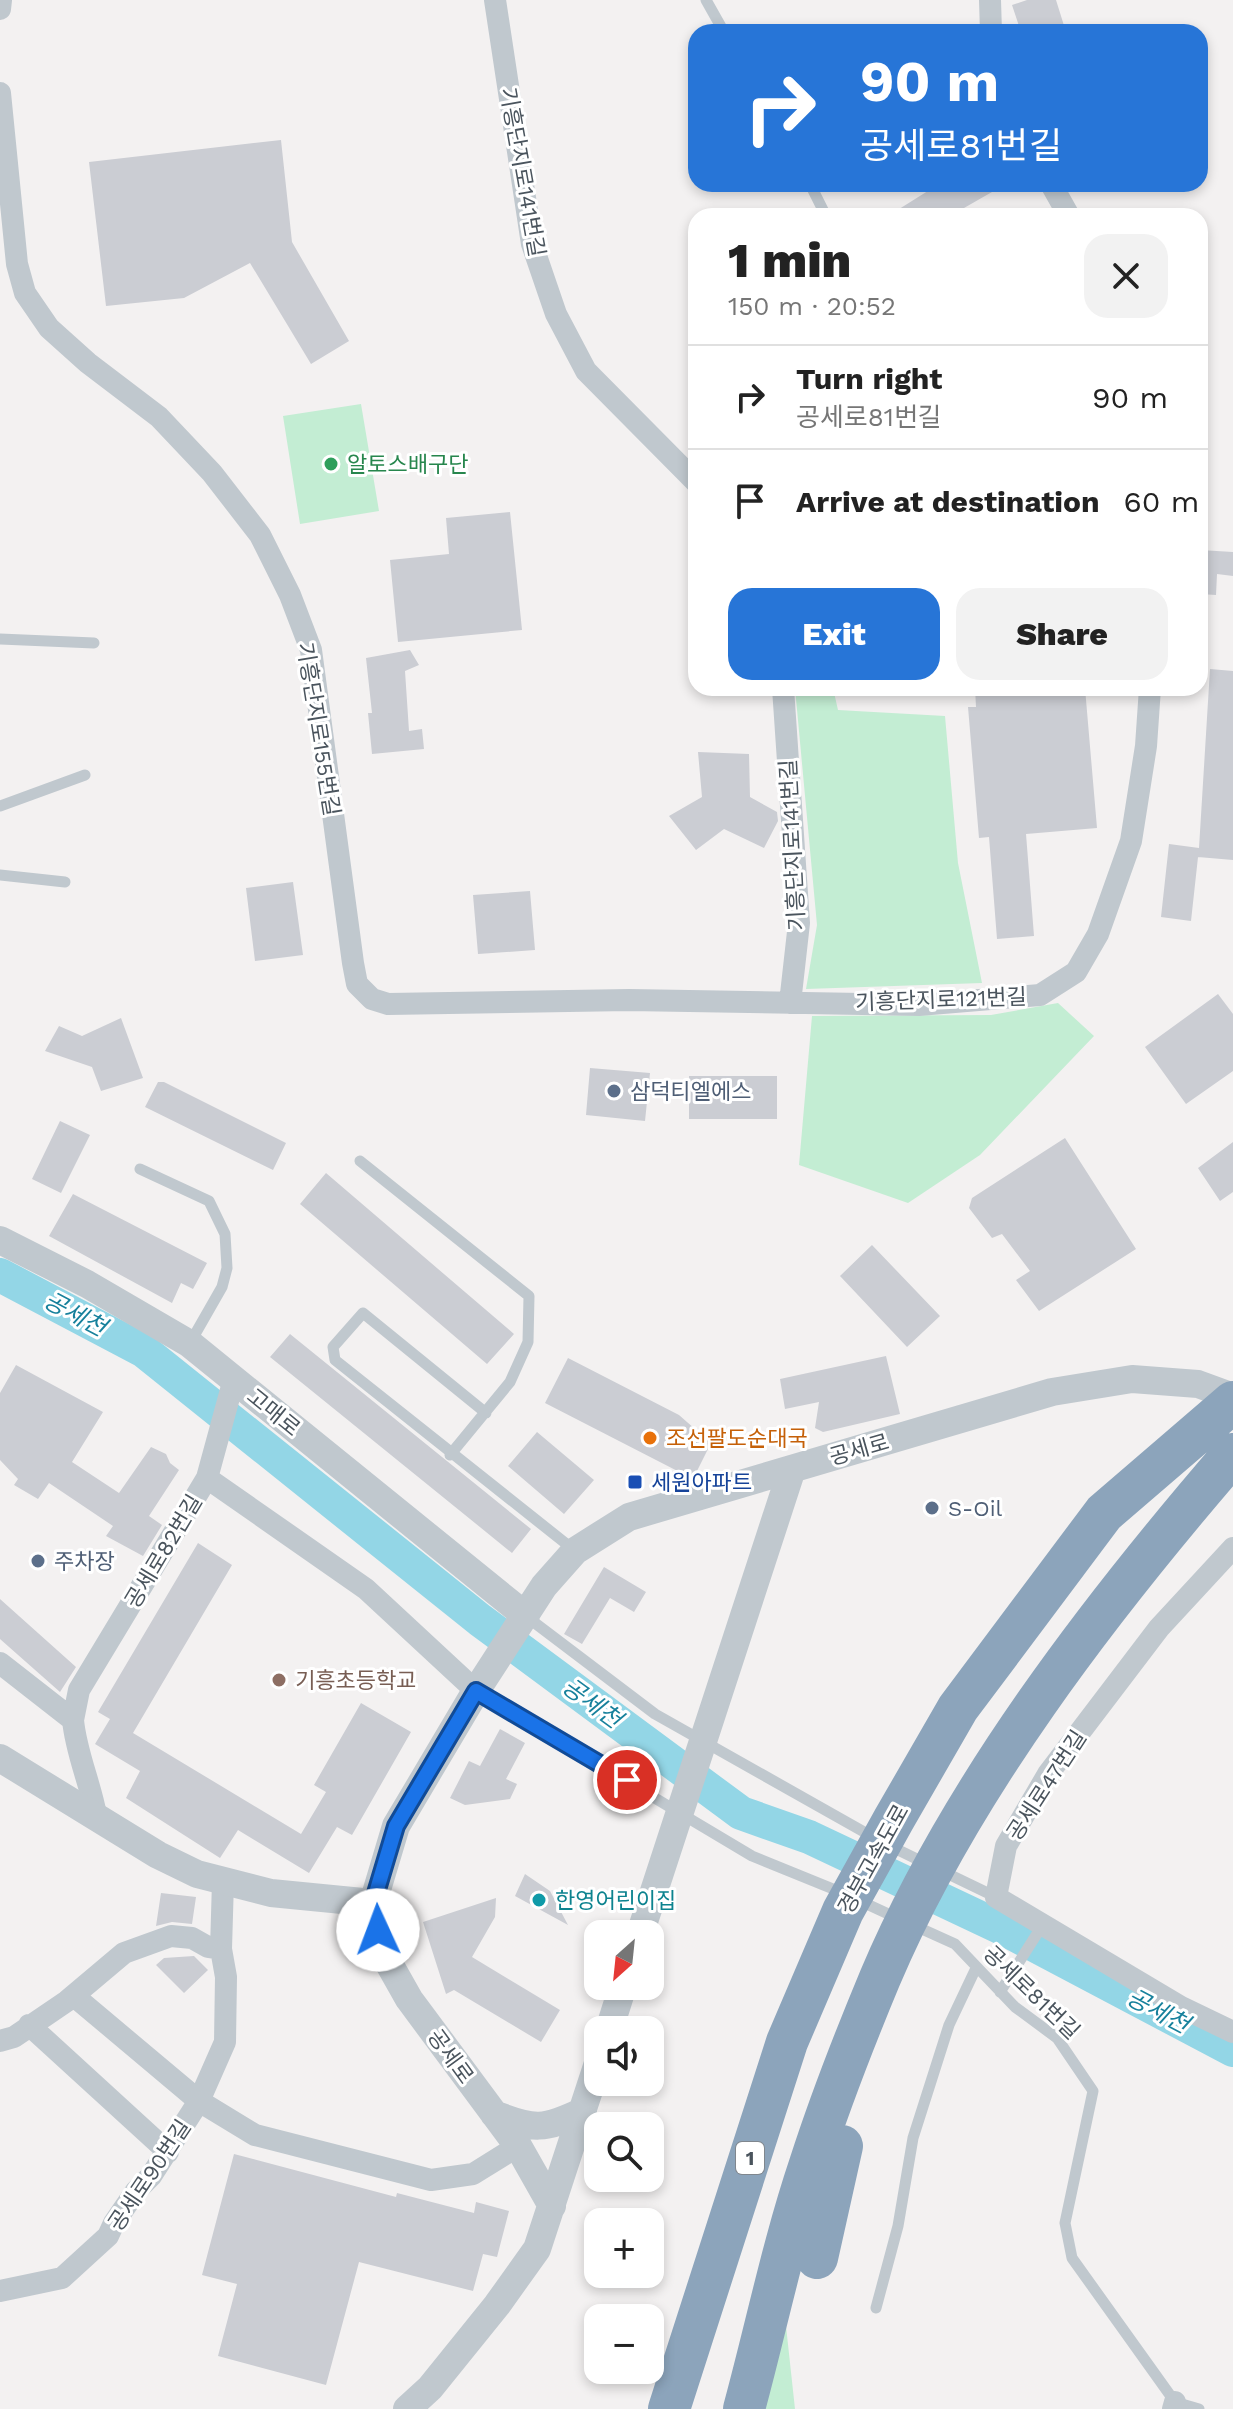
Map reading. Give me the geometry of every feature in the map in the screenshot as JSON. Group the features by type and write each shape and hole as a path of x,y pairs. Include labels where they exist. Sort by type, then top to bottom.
{"highway":[{"name":"경부고속도로","path":"669,2409 787,2042 843,1911 894,1819 958,1708 1104,1513 1227,1419"},
{"path":"744,2409 809,2165 880,1978 900,1936 945,1848 1022,1726 1144,1557 1227,1419"},
{"path":"817,2258 880,1978"}],"street":[{"path":"0,9 1,0"},
{"name":"기흥단지로141번길","path":"495,0 532,244 556,314 586,371 688,474"},
{"path":"990,0 991,24"},
{"name":"기흥단지로155번길","path":"0,93 17,264 25,293 49,328 88,363 159,417 212,473 260,535 290,595 311,650 357,984 372,999 388,1004 629,1000 790,1003"},
{"name":"기흥단지로141번길","path":"784,696 799,923 790,1003"},
{"name":"기흥단지로121번길","path":"790,1003 919,1005 1040,995 1076,972 1098,934 1131,841 1146,746 1149,696"},
{"name":"고매로","path":"0,1240 87,1284 190,1344 526,1616"},
{"path":"207,1478 234,1379"},
{"name":"공세로","path":"483,1682 544,1586 575,1551 629,1517 1065,1390 1132,1379 1198,1384 1227,1419"},
{"path":"644,1920 792,1469"},
{"name":"공세로82번길","path":"73,1720 79,1690 207,1478 366,1589 483,1682"},
{"name":"공세로47번길","path":"996,1897 1006,1846 1048,1774 1159,1628 1233,1548"},
{"path":"0,1663 73,1720 75,1743 91,1786 96,1815"},
{"path":"0,1758 158,1855 197,1874 271,1893 373,1903 396,1826 483,1682"},
{"name":"공세로90번길","path":"0,2291 62,2278 108,2236 114,2223 168,2152 199,2101 225,2042 226,1977 221,1949 223,1881"},
{"path":"996,1897 1181,2007 1233,2032"},
{"name":"공세로","path":"373,1903 387,1960 409,1999 518,2146 552,2206"},
{"path":"0,2041 14,2037 74,1996 124,1953 171,1936 192,1938 208,1947 221,1949"},
{"path":"74,1996 199,2101 255,2135 431,2180 473,2174 518,2146"},
{"path":"29,2025 168,2152"},
{"path":"407,2409 430,2388 497,2305 537,2249 588,2096"},
{"path":"494,2114 526,2127 555,2124 583,2111"}],"lane":[{"path":"706,0 720,24"},
{"path":"0,639 94,643"},
{"path":"0,806 85,775"},
{"path":"0,875 65,882"},
{"path":"360,1161 529,1296 528,1342 510,1382 450,1455"},
{"path":"140,1169 209,1201 225,1234 227,1268 222,1287 190,1344"},
{"path":"486,1413 363,1313 333,1347 335,1360 450,1455 575,1551"},
{"path":"526,1616 655,1714 847,1824 996,1897"},
{"name":"공세로81번길","path":"483,1682 752,1856 805,1876 955,1944 1015,2007 1057,2038 1093,2091 1065,2223 1072,2258 1174,2406 1199,2409"},
{"path":"1000,1991 1041,1926"},
{"path":"876,2308 898,2226 913,2138 949,2025 976,1968"}],"green space":[{"name":"알토스배구단","path":"361,404 379,511 300,524 283,416"},
{"path":"796,696 835,696 838,710 945,716 958,863 982,983 806,989 817,925"},
{"path":"1058,1003 1094,1036 980,1155 908,1203 799,1165 812,1016 991,1015"},
{"path":"786,2326 795,2409 764,2409"}],"building":[{"path":"1027,0 1056,0 1064,24 1018,24 1012,5"},
{"path":"281,140 292,242 349,341 311,364 250,263 184,298 106,306 89,162"},
{"path":"926,192 992,192 964,208 901,208"},
{"path":"510,512 522,630 398,642 390,560 449,554 446,518"},
{"path":"1208,550 1233,552 1233,576 1217,574 1216,595 1208,594"},
{"path":"410,650 419,665 405,671 409,731 422,729 424,749 372,754 368,713 372,713 366,658"},
{"path":"1210,669 1233,671 1233,860 1198,857 1191,921 1161,917 1169,844 1199,848"},
{"path":"975,696 1086,696 1097,828 1026,834 1034,936 997,939 989,837 979,838 968,707 976,707"},
{"path":"698,752 749,754 750,797 777,812 778,821 764,848 724,829 696,850 669,816 702,797"},
{"path":"293,882 303,955 255,961 246,888"},
{"path":"530,891 535,950 478,954 473,895"},
{"path":"1218,994 1233,1014 1233,1071 1186,1104 1145,1047"},
{"path":"121,1018 143,1078 101,1091 92,1067 45,1051 59,1026 82,1036"},
{"path":"590,1068 650,1073 645,1121 586,1115"},
{"path":"689,1076 777,1076 777,1119 689,1119"},
{"path":"158,1082 164,1082 286,1143 273,1170 145,1107"},
{"path":"60,1121 90,1135 61,1193 32,1179"},
{"path":"1065,1138 1136,1249 1039,1311 1016,1280 1030,1271 1002,1234 992,1238 969,1208 972,1198"},
{"path":"1233,1142 1233,1192 1220,1201 1198,1168"},
{"path":"326,1173 514,1334 487,1364 300,1204"},
{"path":"73,1194 207,1263 193,1289 181,1283 172,1303 49,1236"},
{"path":"872,1245 940,1316 907,1347 840,1276"},
{"path":"290,1334 531,1529 512,1553 270,1357"},
{"path":"886,1356 900,1414 823,1432 815,1428 819,1402 785,1409 780,1379"},
{"path":"568,1358 679,1415 711,1443 693,1479 545,1403"},
{"path":"16,1365 103,1412 72,1462 119,1493 151,1447 166,1454 170,1463 179,1470 149,1516 162,1525 143,1556 106,1536 113,1526 49,1483 38,1499 14,1485 18,1479 0,1460 0,1393"},
{"path":"537,1432 594,1480 564,1514 508,1466"},
{"path":"198,1543 232,1565 133,1733 301,1834 326,1792 314,1785 361,1703 411,1732 352,1835 337,1827 309,1873 238,1830 220,1858 126,1798 140,1771 95,1744 110,1719 98,1712"},
{"path":"604,1567 646,1592 634,1612 610,1598 582,1644 564,1634"},
{"path":"0,1599 76,1667 60,1692 0,1639"},
{"path":"500,1729 525,1743 506,1779 517,1784 510,1799 465,1805 450,1798 469,1761 480,1766"},
{"name":"한영어린이집","path":"525,1874 550,1891 568,1925 515,1896"},
{"path":"161,1893 196,1897 192,1924 172,1922 156,1926"},
{"path":"496,1898 495,1917 472,1957 560,2010 541,2042 454,1990 446,1994 423,1922"},
{"path":"194,1956 208,1970 184,1993 156,1965 164,1958"},
{"path":"234,2154 396,2197 397,2193 474,2213 476,2202 509,2211 497,2257 483,2254 473,2291 359,2262 326,2385 218,2356 237,2284 202,2275"}],"waterway":[{"name":"공세천","path":"0,1275 144,1351 480,1620 741,1813 809,1837 1008,1931 1233,2050"}],"place":[{"name":"알토스배구단","path":"331,464"},
{"name":"삼덕티엘에스","path":"614,1091"},
{"name":"조선팔도순대국","path":"650,1438"},
{"name":"세원아파트","path":"635,1482"},
{"name":"S-Oil","path":"932,1508"},
{"name":"주차장","path":"38,1561"},
{"name":"기흥초등학교","path":"279,1680"},
{"name":"한영어린이집","path":"539,1900"}],"route":[{"path":"378,1930 373,1903 396,1826 476,1691 627,1780"}]}
